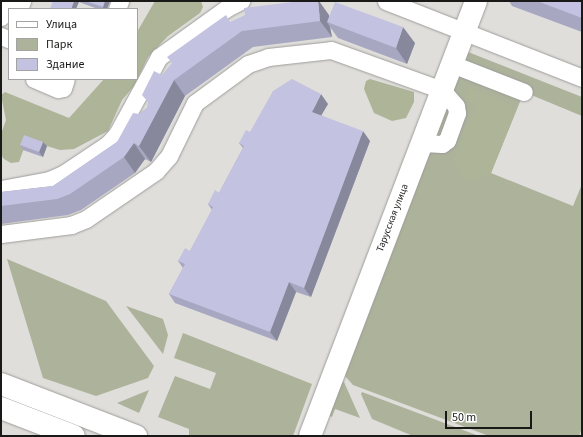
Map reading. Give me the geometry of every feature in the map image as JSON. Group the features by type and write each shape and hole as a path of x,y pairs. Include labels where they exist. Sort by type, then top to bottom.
{"main road":[{"name":"Тарусская улица","path":"310,436 476,1"},
{"path":"1,384 136,436"},
{"path":"1,408 74,436"}],"street":[{"path":"6,9 22,1"},
{"path":"1,189 50,180 63,174 108,144 136,114 159,57 227,8 241,1"},
{"path":"386,1 582,78"},
{"path":"1,234 71,225 86,219 156,171 168,156 173,131 195,103 248,64 268,57 331,50 442,90"},
{"path":"452,64 524,92"},
{"path":"37,80 60,89 65,80"}],"green space":[{"path":"155,1 201,1 203,7 200,13 168,36 148,57 138,78 138,30"},
{"path":"468,52 582,97 582,116 524,92 491,173 573,206 582,184 582,428 579,436 489,436 353,385 345,376"},
{"path":"370,79 414,92 414,102 406,118 392,121 374,113 364,89 366,81"},
{"path":"103,80 137,80 134,86 122,100 108,131 74,149 60,150 27,140 19,162 11,163 4,159 1,155 1,134 6,120 1,95 5,92 69,118"},
{"path":"468,88 474,89 506,103 511,107 514,116 491,173 478,181 465,179 454,160 475,104 465,100"},
{"path":"7,259 106,301 154,366 148,378 96,396 43,378"},
{"path":"126,306 163,319 168,335 163,354"},
{"path":"183,333 312,384 293,436 189,436 189,429 158,417 175,376 210,389 216,373 174,358"},
{"path":"342,381 344,382 360,418 335,409 332,417 326,414"},
{"path":"149,390 139,413 117,403"},
{"path":"362,392 479,436 413,436 372,419 361,394"}],"building":[{"path":"53,1 74,1 71,8 50,8"},
{"path":"85,1 105,1 103,7"},
{"path":"301,1 318,1 320,21 242,31 174,80 139,146 134,143 124,157 70,194 57,199 1,206 1,192 53,186 117,142 133,113 139,114 147,108 148,102 142,95 154,71 162,75 172,63 167,57 226,15 230,22 245,15 244,8"},
{"path":"537,1 582,1 582,18"},
{"path":"335,2 403,27 396,48 327,22"},
{"path":"292,79 321,94 312,112 363,131 304,288 289,282 270,332 169,294 185,264 178,261 185,248 190,251 213,207 208,204 215,190 219,193 244,146 239,143 246,130 250,132 273,91"},
{"path":"24,135 43,142 39,152 20,145"}]}
